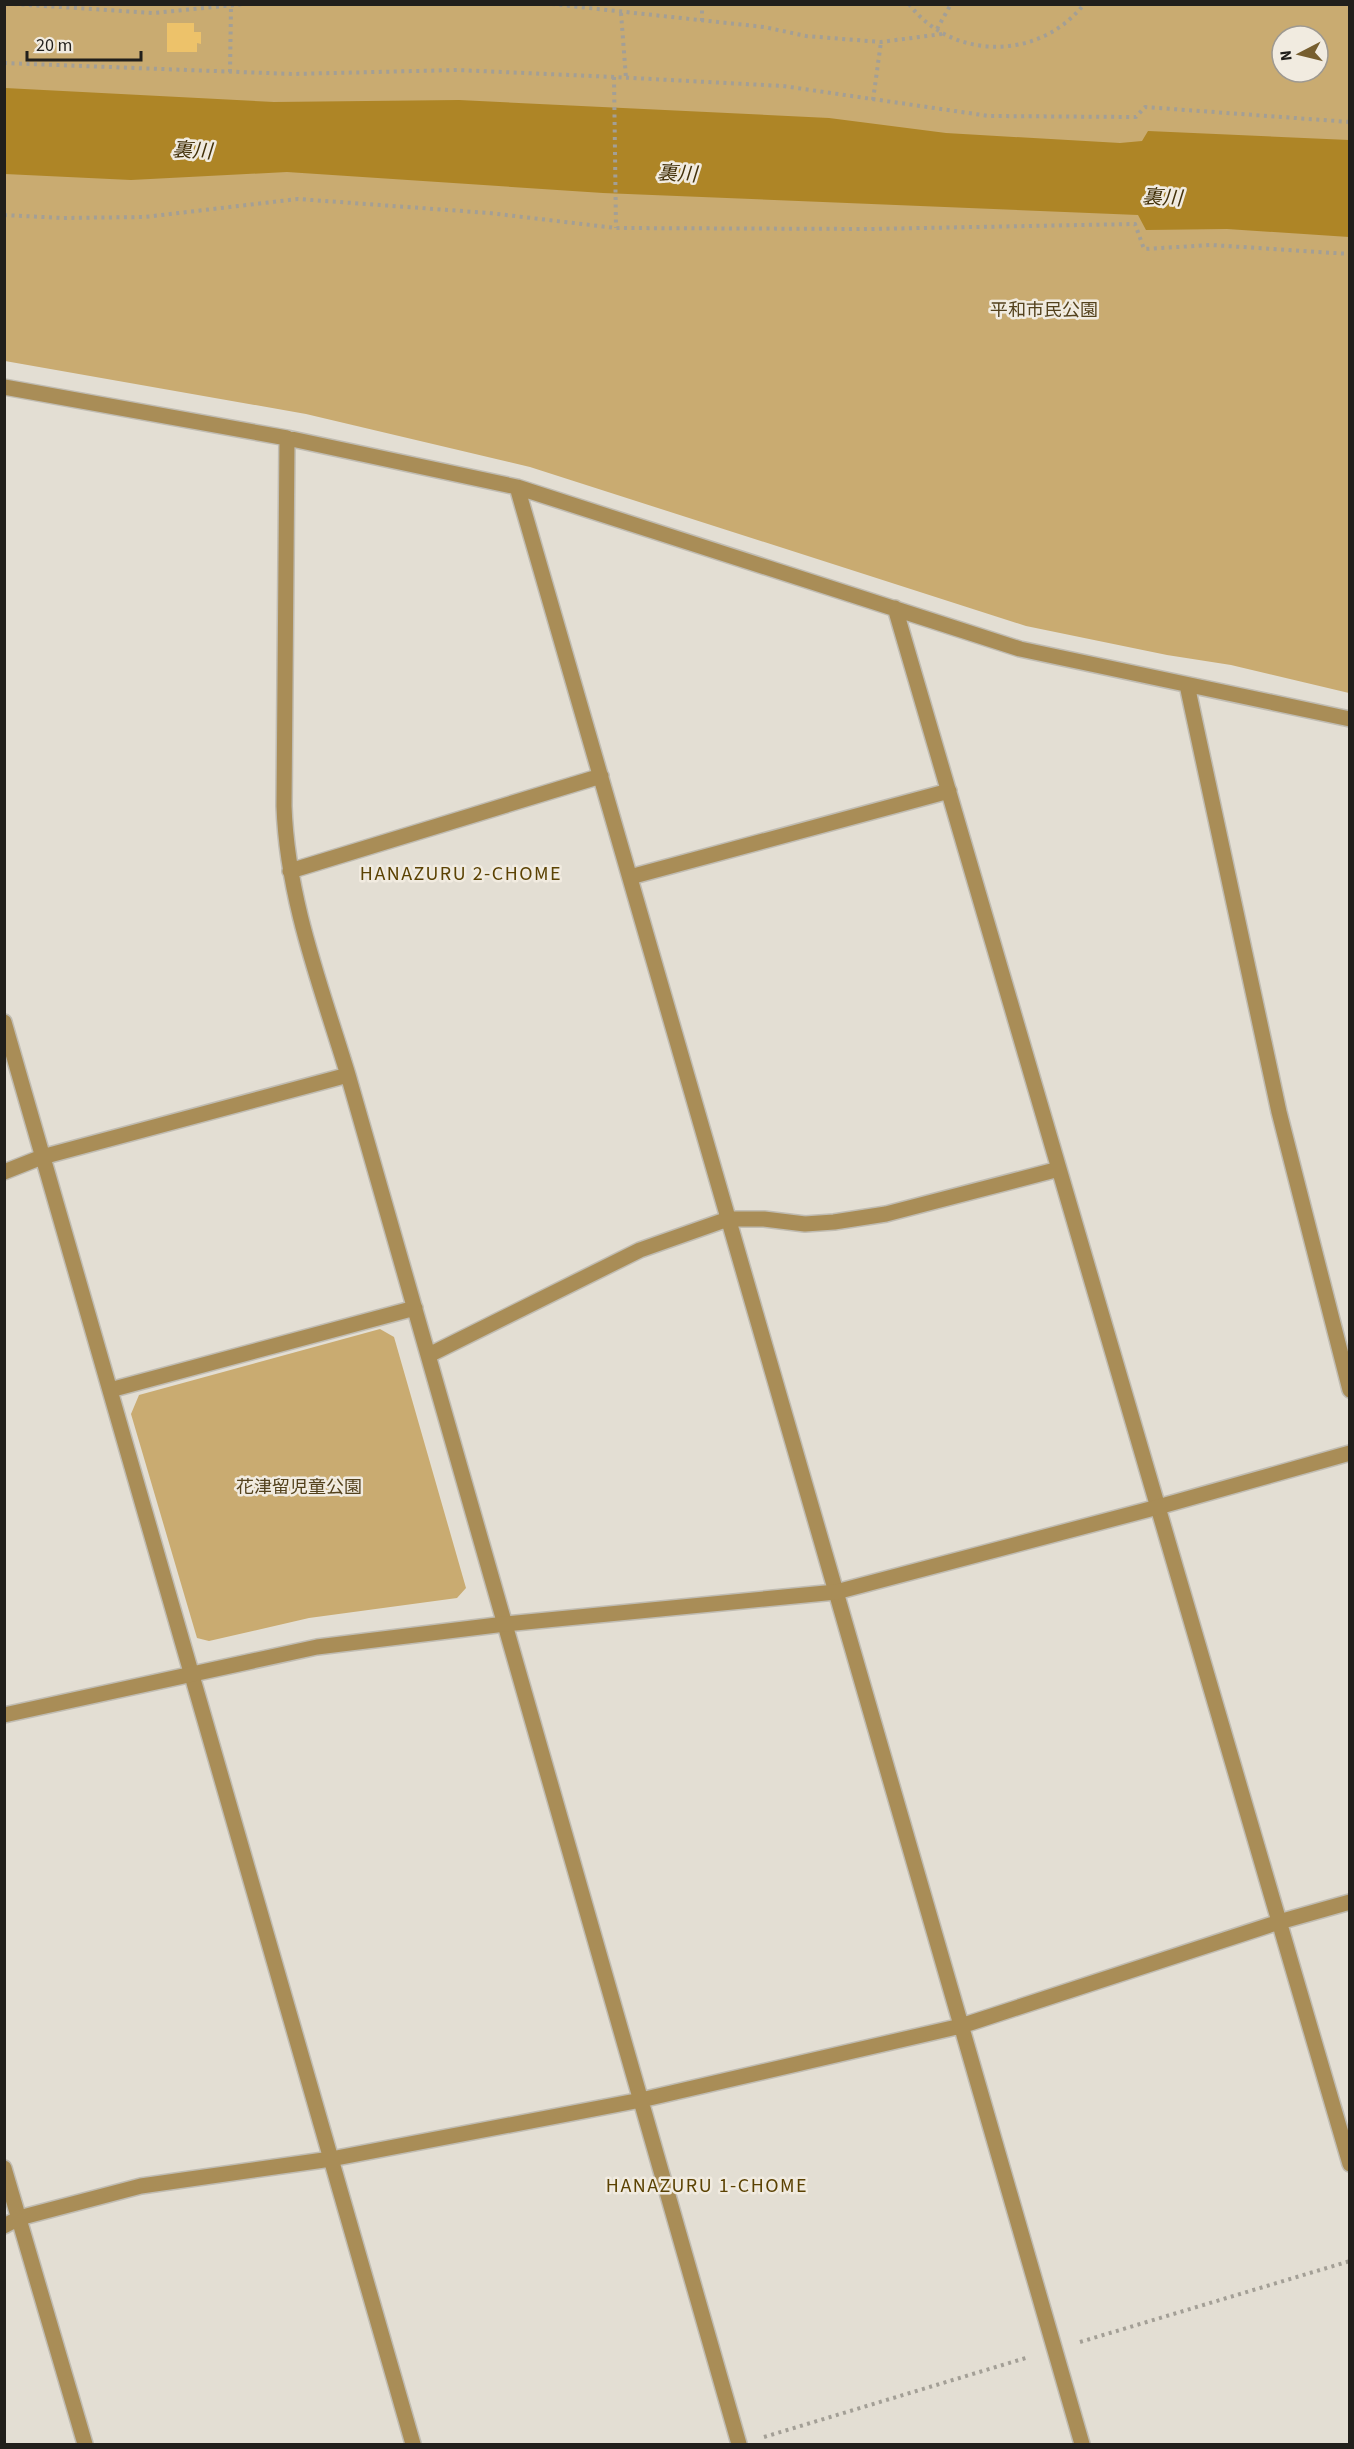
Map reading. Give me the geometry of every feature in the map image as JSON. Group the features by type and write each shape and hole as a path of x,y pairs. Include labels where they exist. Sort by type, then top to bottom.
{"street":[{"path":"4,387 287,438 518,488 1020,649 1350,719"},
{"path":"287,438 284,806 286,850 294,896 429,1355 739,2445"},
{"path":"518,488 1082,2445"},
{"path":"895,608 1350,2164"},
{"path":"1187,685 1279,1113 1350,1390"},
{"path":"290,872 601,776"},
{"path":"630,877 949,791"},
{"path":"4,1022 413,2445"},
{"path":"4,1172 42,1157 348,1075"},
{"path":"429,1355 640,1250 728,1219 764,1219 805,1224 834,1222 886,1214 1059,1169"},
{"path":"110,1390 415,1308"},
{"path":"4,1716 317,1647 505,1624 836,1592 1158,1507 1350,1453"},
{"path":"4,2226 19,2218 141,2186 331,2159 641,2100 961,2026 1279,1922 1350,1902"},
{"path":"4,2168 85,2445"}],"path":[{"path":"14,4 153,12 245,4"},
{"path":"552,4 764,27 806,36 881,42 942,34"},
{"path":"702,4 702,21"},
{"path":"909,4 942,34 982,46 1023,44 1061,27 1083,4"},
{"path":"937,30 951,4"},
{"path":"230,72 231,6"},
{"path":"621,12 626,78"},
{"path":"873,100 881,42"},
{"path":"4,63 292,74 457,70 783,86 989,116 1136,117 1145,107 1350,122"},
{"path":"614,77 616,228"},
{"path":"4,215 62,218 145,217 271,200 298,199 489,213 616,228 869,229 1135,224 1144,249 1211,245 1350,254"},
{"path":"1071,2345 1350,2261"},
{"path":"760,2438 1038,2354"}],"green space":[{"name":"平和市民公園","path":"4,5 1349,5 1349,693 1231,665 1167,655 1026,626 530,467 306,414 5,361"},
{"name":"花津留児童公園","path":"380,1329 394,1337 466,1588 457,1598 309,1618 209,1641 197,1638 131,1414 139,1395"}],"water":[{"name":"裏川","path":"5,88 274,102 459,100 829,118 946,133 1120,143 1142,141 1148,131 1349,140 1349,237 1227,229 1146,230 1138,215 603,193 287,172 131,180 5,174"}],"building":[{"path":"167,23 194,23 194,32 201,32 201,44 197,43 197,52 167,52"}],"district":[{"name":"HANAZURU 2-CHOME","path":"461,873"},
{"name":"HANAZURU 1-CHOME","path":"707,2185"}]}
